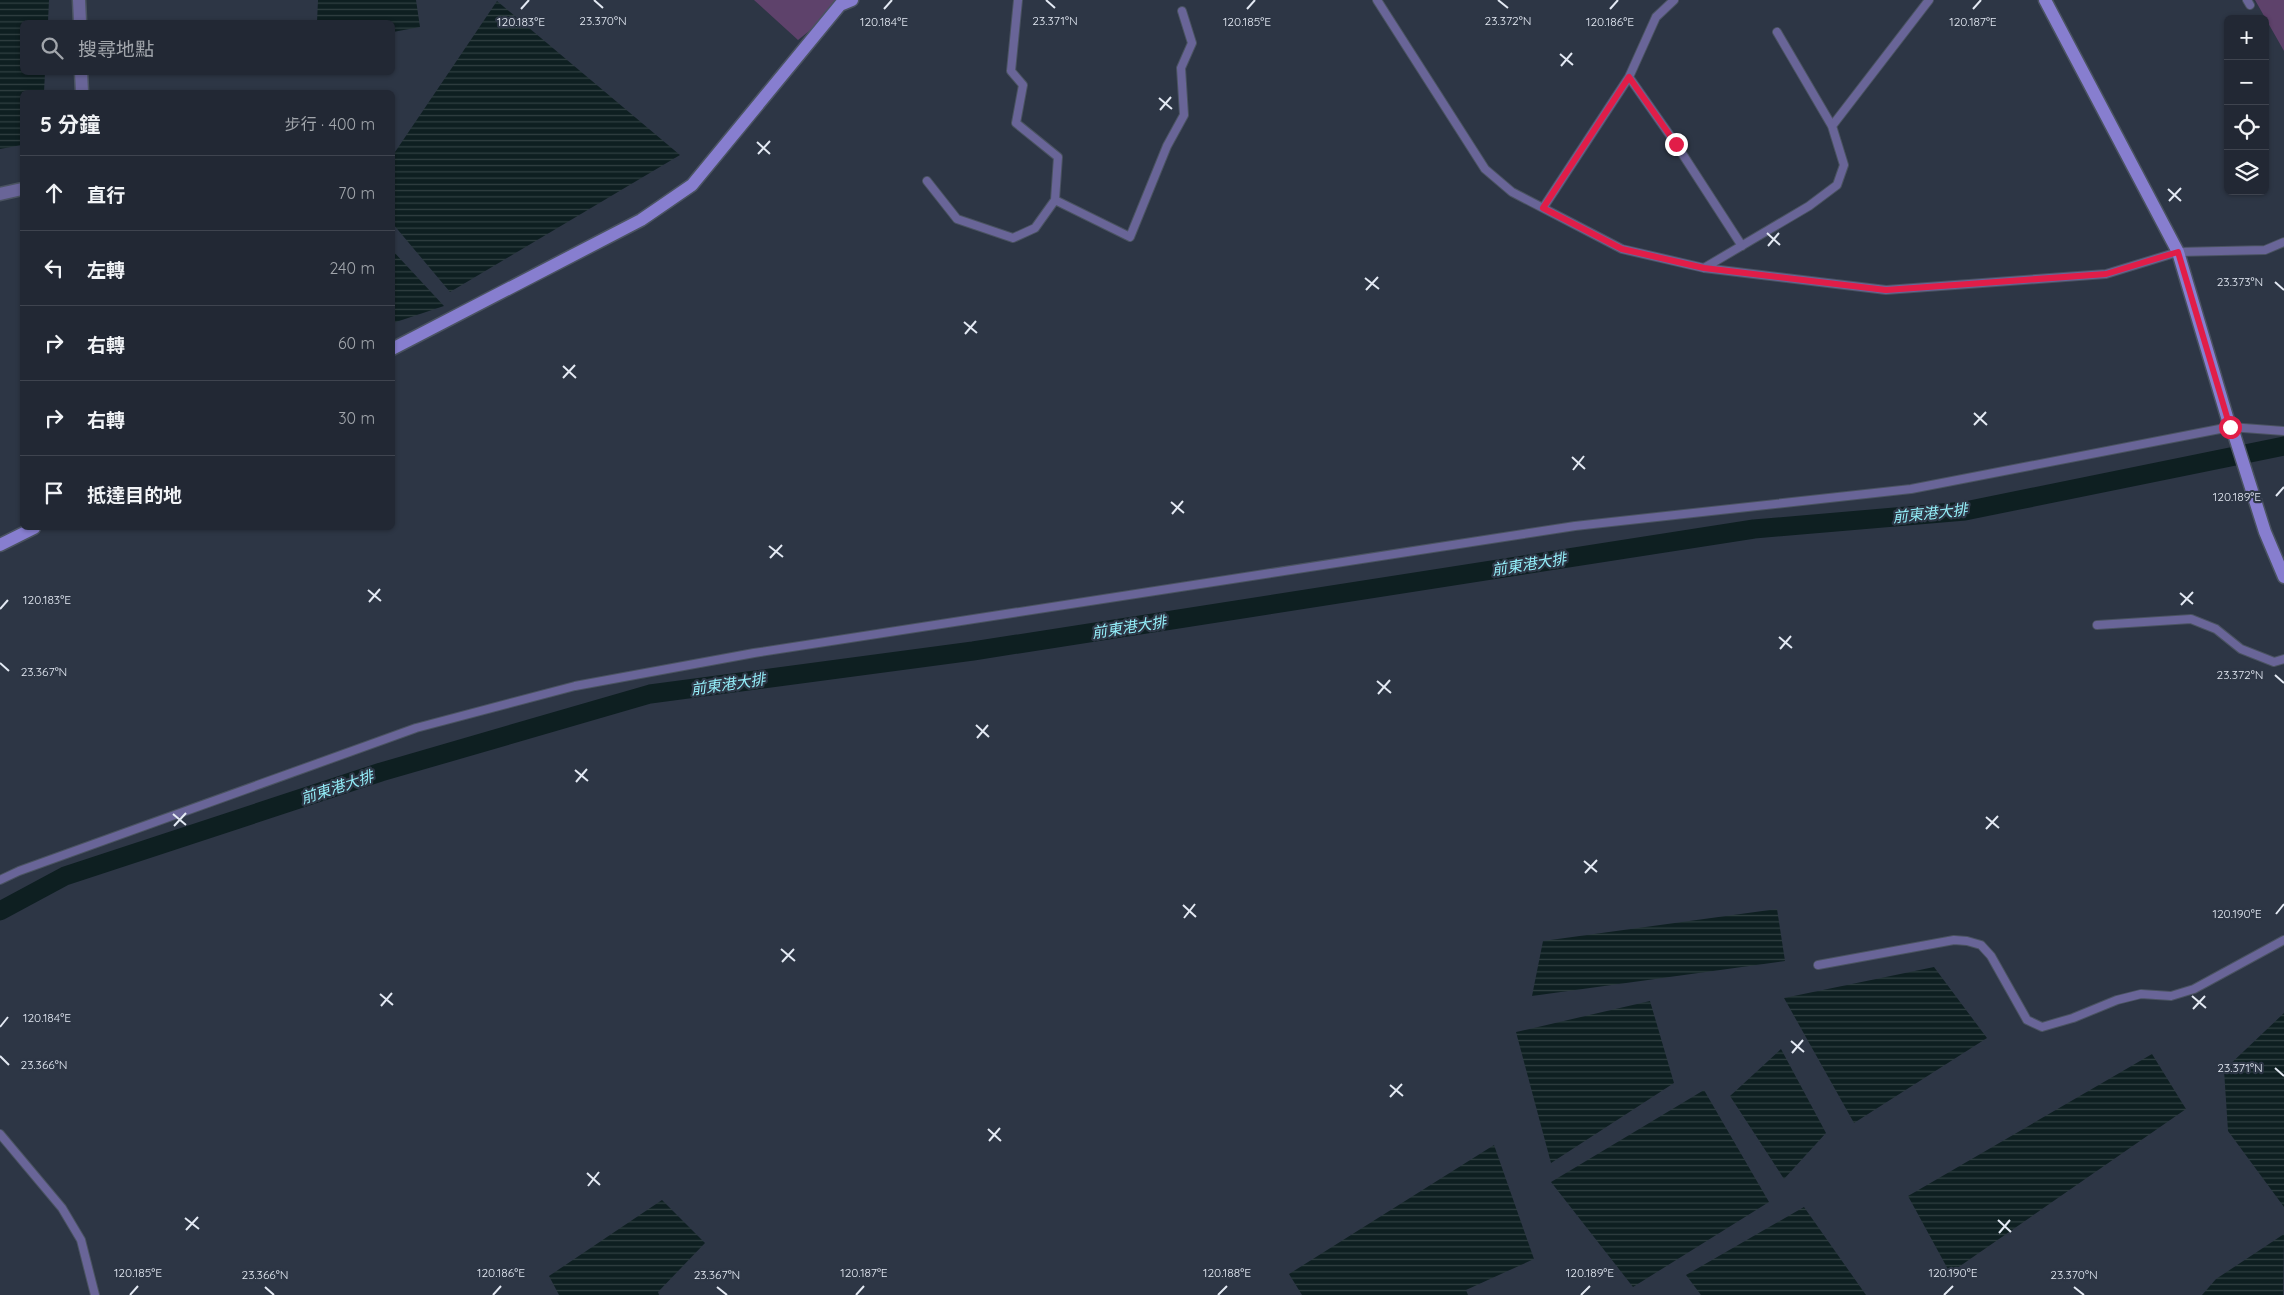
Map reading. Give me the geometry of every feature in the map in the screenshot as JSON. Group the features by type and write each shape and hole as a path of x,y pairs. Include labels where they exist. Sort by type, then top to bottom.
{"main road":[{"path":"395,347 641,220 692,185 840,5 852,0"},
{"path":"2045,0 2178,252 2265,532 2284,576"},
{"path":"0,544 30,530"}],"street":[{"path":"79,0 80,20"},
{"path":"81,75 82,90"},
{"path":"0,194 20,189"}],"lane":[{"path":"927,181 957,219 1013,238 1036,228 1055,200 1058,157 1016,123 1023,85 1012,71 1018,0"},
{"path":"1377,0 1485,170 1512,192 1622,249 1704,268 1886,290 2106,274 2178,252 2265,250 2284,242"},
{"path":"1543,208 1629,77 1656,17 1674,0"},
{"path":"1832,126 1929,0"},
{"path":"1055,200 1130,237 1167,146 1184,115 1180,68 1192,43 1182,11"},
{"path":"1704,268 1809,206 1837,185 1844,165 1832,126 1777,32"},
{"path":"1629,77 1676,144 1742,246"},
{"path":"0,880 118,834 416,728 575,686 754,653 1575,526 1911,489 2232,430 2284,431"},
{"path":"2097,625 2191,618 2216,629 2241,650 2274,662 2284,660"},
{"path":"1818,965 1954,940 1967,941 1980,945 1991,956 2027,1020 2042,1027 2072,1018 2118,1000 2141,994 2170,996 2194,989 2284,940"},
{"path":"0,1134 62,1208 81,1240 95,1295"}],"shaded area":[{"path":"0,0 49,0 48,20 20,20 20,75 45,75 44,90 20,90 20,145 0,149"},
{"path":"318,0 416,0 420,27 395,32 395,20 317,20"},
{"path":"754,0 840,0 843,4 798,40"},
{"path":"2255,0 2284,0 2284,51 2269,25 2269,15 2264,15"},
{"path":"497,1 680,155 450,292 395,226 395,152"},
{"path":"395,253 444,306 395,322"},
{"path":"1777,909 1785,961 1532,996 1543,941"},
{"path":"1934,967 1987,1038 1854,1123 1784,998"},
{"path":"1650,1001 1674,1083 1551,1163 1516,1032"},
{"path":"2284,1013 2284,1207 2228,1131 2224,1070"},
{"path":"1781,1049 1826,1133 1784,1179 1730,1096"},
{"path":"2152,1054 2186,1109 1950,1273 1908,1196"},
{"path":"1704,1090 1769,1202 1633,1287 1551,1182"},
{"path":"1494,1145 1534,1259 1466,1290 1468,1295 1302,1295 1289,1274"},
{"path":"662,1200 705,1243 658,1292 659,1295 559,1295 549,1276"},
{"path":"1804,1207 1866,1295 1701,1295 1686,1275"},
{"path":"2284,1234 2283,1295 2202,1295 2216,1279"}],"waterway":[{"name":"前東港大排","path":"0,911 65,876 381,772 650,694 973,651 1754,529 1965,511 2284,446"}],"route":[{"path":"1676,144 1629,77 1543,208 1622,249 1704,268 1886,290 2106,274 2178,252 2230,427"}]}
